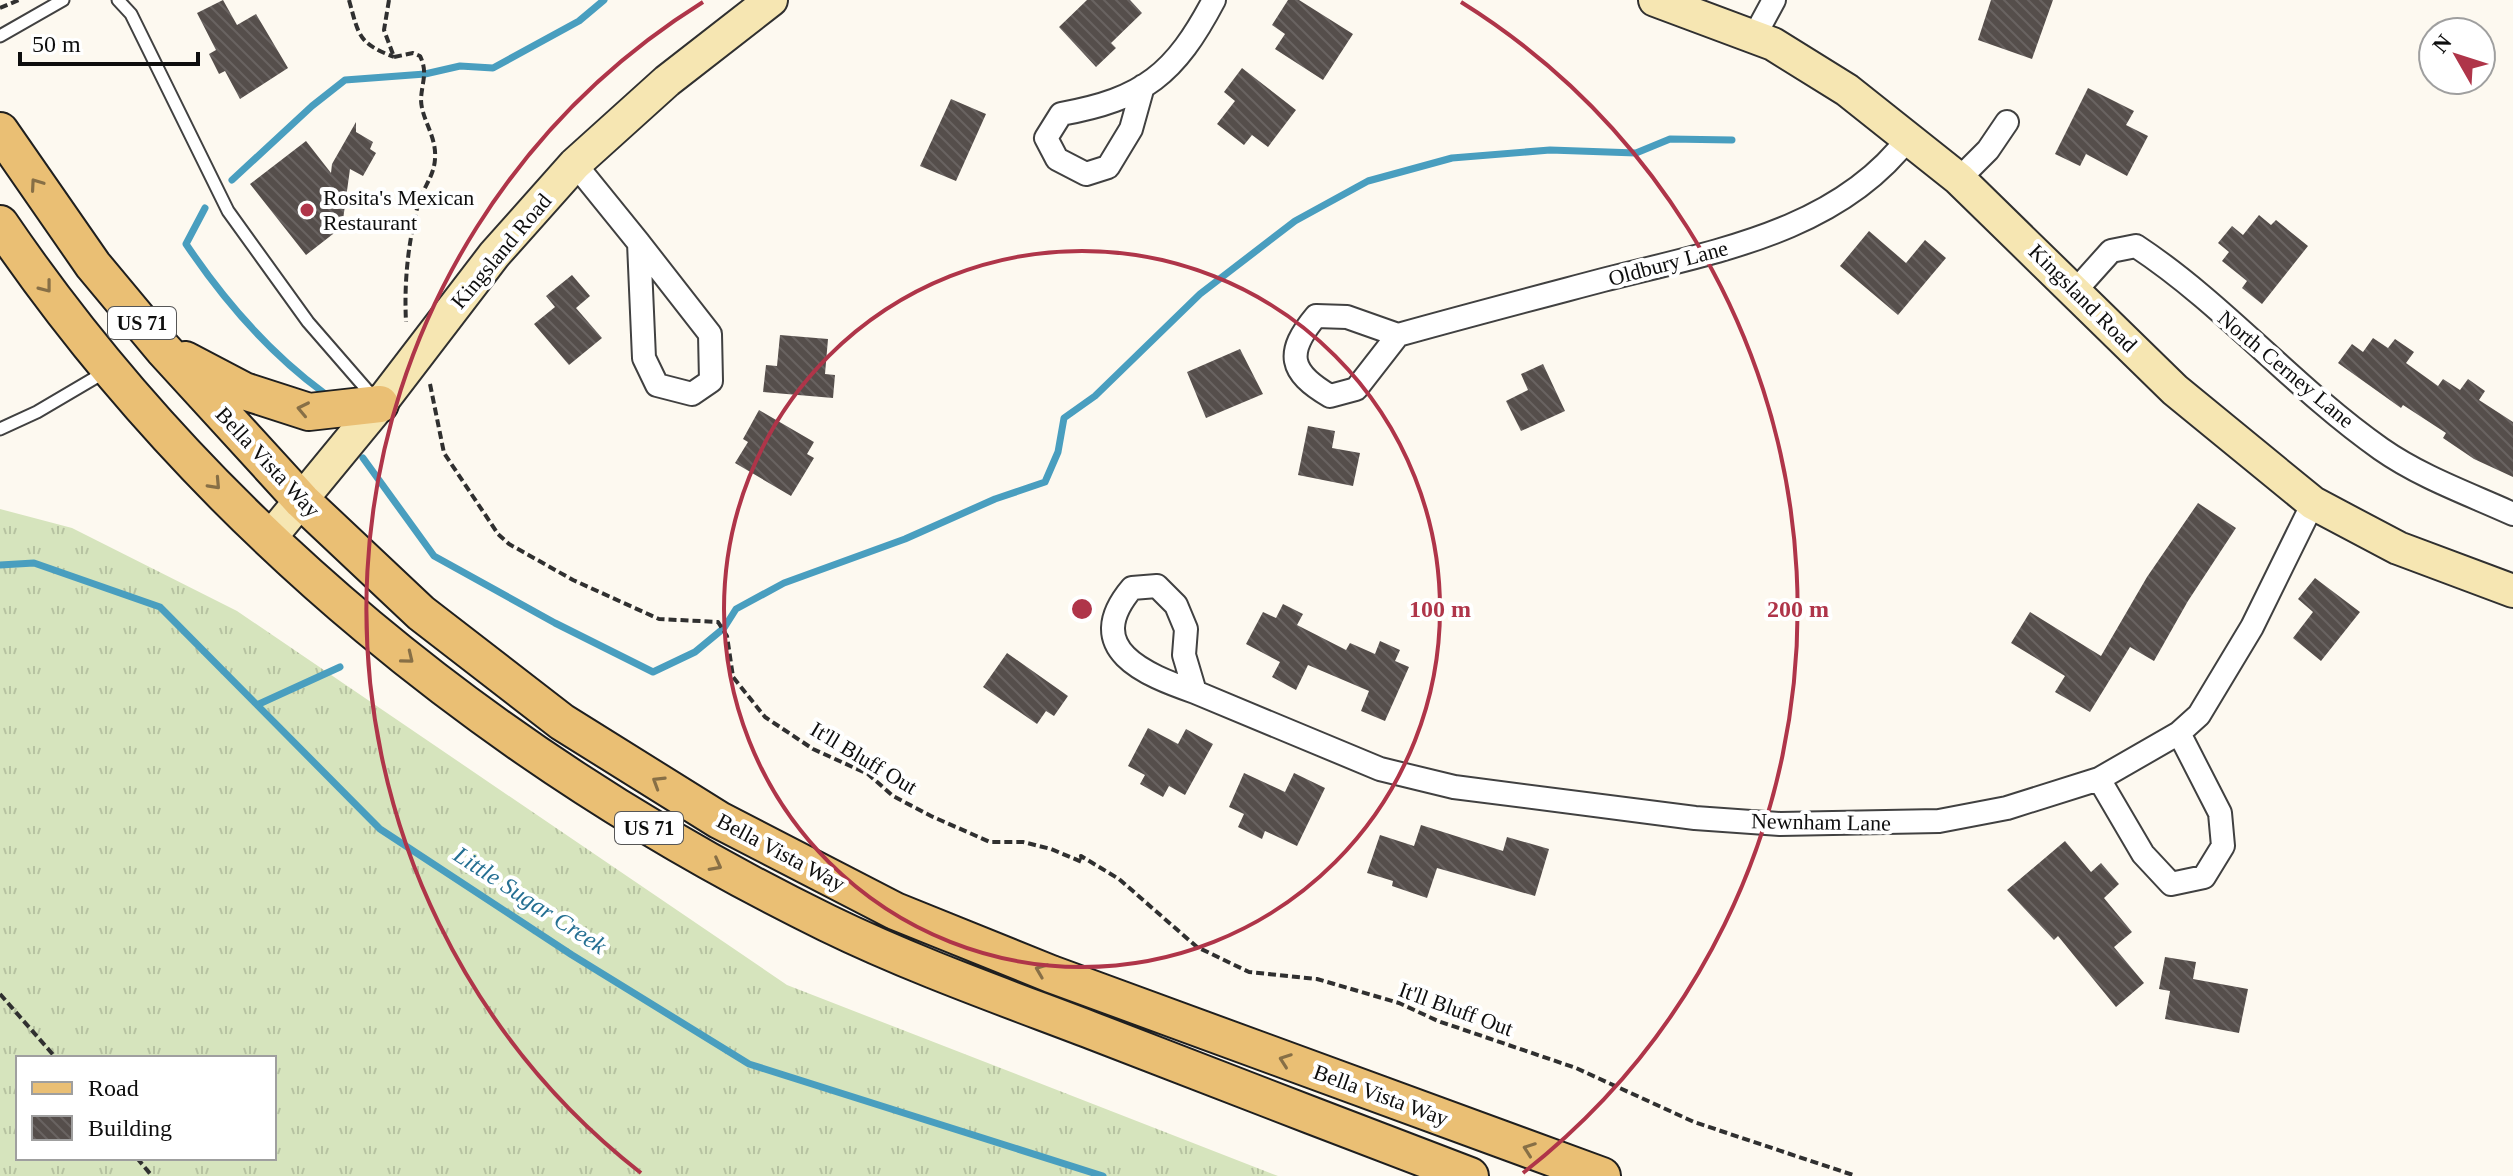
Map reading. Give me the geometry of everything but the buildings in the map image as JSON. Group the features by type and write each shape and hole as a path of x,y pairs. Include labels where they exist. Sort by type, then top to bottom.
{"main road":[{"name":"Bella Vista Way","path":"0,131 93,265 163,349 302,501 421,613 550,713 719,820 909,917 1051,974 1602,1176"},
{"name":"Bella Vista Way","path":"0,224 109,370 269,539 349,611 487,721 666,839 829,924 956,979 1470,1176"},
{"path":"163,349 244,391 309,412 380,404"}],"street":[{"name":"Kingsland Road","path":"269,539 380,404 494,255 575,164 667,81 771,0"},
{"path":"1143,86 1131,129 1108,167 1086,174 1057,159 1046,138 1061,114 1106,106 1143,86 1163,76 1194,39 1214,0"},
{"name":"Kingsland Road","path":"1655,0 1773,44 1847,90 1909,137 1959,179 2076,290 2175,390 2313,503 2398,548 2513,591"},
{"path":"1754,37 1774,0"},
{"path":"1959,179 1988,150 2007,122"},
{"name":"Oldbury Lane","path":"1398,335 1719,250 1778,231 1830,208 1869,182 1909,137"},
{"path":"575,164 639,243 710,334 711,381 692,394 657,385 644,358 639,243"},
{"name":"North Cerney Lane","path":"2076,290 2111,251 2136,246 2167,267 2294,380 2382,450 2424,474 2513,514"},
{"path":"1316,316 1347,317 1398,335 1356,389 1330,396 1303,381 1294,358 1301,334 1316,316"},
{"name":"Newnham Lane","path":"1195,692 1184,655 1186,629 1176,605 1157,586 1132,588 1118,605 1113,633 1128,661 1146,675 1195,692 1354,759 1424,780 1530,799 1695,818 1793,824 1939,821 2007,808 2099,779 2179,733 2199,715 2252,627 2313,503"},
{"path":"2099,779 2143,854 2171,884 2204,877 2223,846 2220,813 2179,733"}],"lane":[{"path":"0,36 63,0"},
{"path":"118,0 131,14 228,211 308,322 380,404"},
{"path":"0,429 37,412 109,370"}],"path":[{"path":"0,8 19,0"},
{"path":"349,0 355,26 366,46 394,57"},
{"path":"389,0 384,30 394,57"},
{"name":"It'll Bluff Out","path":"394,57 413,53 420,56 424,65 421,101 434,138 436,157 432,176 418,203 406,263 406,319 413,361 434,392 444,453 498,534 509,544 583,585 659,619 718,622 727,636 733,677 765,717 813,749 868,774 901,801 990,842 1023,842 1082,862 1081,856 1092,861 1149,902 1190,942 1249,972 1278,978 1317,979 1399,1003 1438,1021 1576,1068 1694,1122 1856,1176"},
{"path":"0,994 54,1056"},
{"path":"139,1160 152,1176"}],"green space":[{"path":"0,509 72,528 237,611 787,985 1278,1176 0,1176"}],"waterway":[{"path":"232,180 345,80 425,74 460,66 493,68 579,21 604,0"},
{"path":"363,458 434,556 555,623 653,672 695,652 724,628 736,609 784,583 905,539 995,499 1045,482 1058,452 1064,418 1095,396 1200,294 1295,221 1368,181 1452,158 1550,150 1636,153 1670,139 1732,140"},
{"path":"205,208 186,244 249,325 284,361 324,393"},
{"name":"Little Sugar Creek","path":"0,565 34,563 160,607 380,829 572,955 749,1064 1103,1176"},
{"path":"259,704 340,667"}],"place":[{"name":"Rosita's Mexican Restaurant","path":"307,210"}]}
